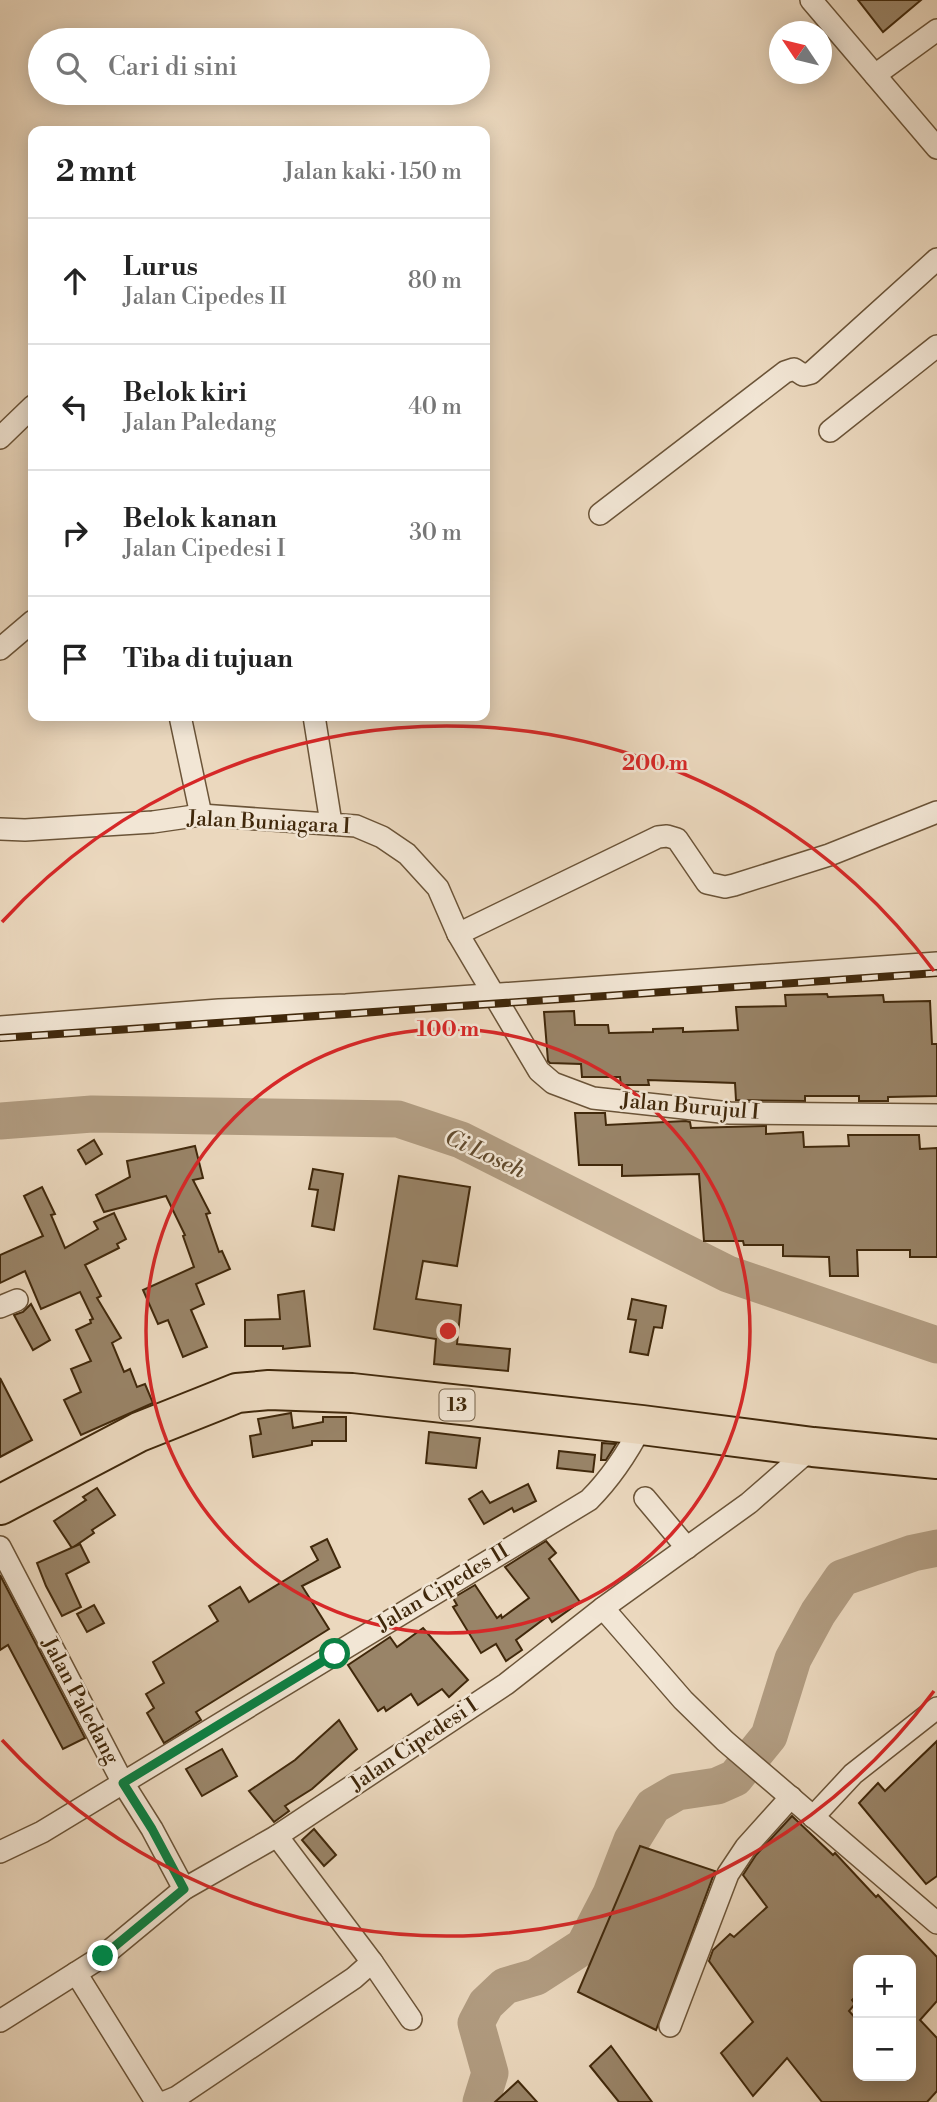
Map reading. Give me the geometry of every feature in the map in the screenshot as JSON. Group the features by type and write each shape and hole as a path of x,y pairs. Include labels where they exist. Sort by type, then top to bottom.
{"highway":[{"name":"13","path":"0,1504 139,1432 237,1393 269,1390 320,1391 937,1459"}],"street":[{"path":"811,0 937,148"},
{"path":"875,75 937,30"},
{"path":"600,514 785,372 793,369 803,375 811,373 937,259"},
{"path":"830,431 937,346"},
{"path":"0,438 28,411"},
{"path":"0,649 28,625"},
{"path":"181,721 201,816"},
{"path":"315,721 331,823"},
{"path":"458,934 659,837 677,839 707,883 725,887 829,855 937,812"},
{"name":"Jalan Buniagara I","path":"0,829 25,830 201,816 356,826 382,837 407,854 438,888 458,934 495,994"},
{"path":"0,1027 937,963"},
{"name":"Jalan Burujul I","path":"495,994 539,1071 553,1083 593,1098 730,1113 937,1115"},
{"name":"Jalan Cipedes II","path":"0,1852 42,1832 589,1500 611,1477 628,1453 642,1425"},
{"name":"Jalan Cipedesi I","path":"0,2021 103,1956 184,1889 277,1836 506,1684 603,1608 749,1503 813,1447"},
{"path":"645,1499 687,1548"},
{"name":"Jalan Paledang","path":"0,1547 123,1783 152,1829 184,1889"},
{"path":"603,1608 683,1700 725,1741 937,1923"},
{"path":"813,1817 853,1774 937,1708"},
{"path":"670,2026 728,1874 746,1847 791,1797"},
{"path":"277,1836 372,1962 411,2019"},
{"path":"76,1973 155,2100 163,2102 177,2097 307,2010 354,1978 372,1962"}],"building":[{"path":"858,0 921,0 883,32"},
{"path":"827,994 828,997 883,995 884,1002 930,1001 932,1044 937,1044 937,1096 888,1097 888,1101 859,1101 859,1096 805,1096 805,1101 736,1100 735,1083 648,1080 649,1085 621,1085 620,1077 582,1077 581,1064 548,1061 544,1012 574,1011 575,1025 608,1025 609,1033 683,1028 683,1032 738,1030 736,1007 786,1006 785,995"},
{"path":"575,1113 605,1113 606,1125 686,1121 690,1122 691,1128 766,1126 766,1134 803,1132 804,1147 849,1146 848,1135 919,1135 920,1149 937,1148 937,1257 910,1257 910,1250 857,1250 858,1276 830,1276 829,1257 783,1256 783,1245 704,1241 699,1174 622,1176 622,1165 579,1165"},
{"path":"94,1140 102,1154 86,1164 78,1150"},
{"path":"195,1146 203,1178 193,1180 210,1213 206,1214 219,1252 222,1251 230,1269 196,1284 204,1304 191,1310 207,1347 183,1357 168,1320 158,1324 143,1290 194,1267 183,1236 185,1235 166,1196 104,1212 96,1195 130,1177 127,1161"},
{"path":"313,1169 343,1174 334,1230 312,1226 318,1190 309,1189"},
{"path":"399,1176 470,1187 457,1266 423,1261 416,1299 461,1305 457,1344 510,1349 508,1371 434,1364 436,1339 374,1329"},
{"path":"42,1187 55,1214 51,1215 65,1248 98,1229 94,1222 114,1213 126,1239 117,1244 119,1248 85,1265 101,1296 97,1298 121,1338 112,1343 124,1372 130,1369 137,1387 145,1384 153,1403 81,1435 64,1400 81,1392 71,1369 91,1361 76,1330 91,1323 90,1320 93,1319 80,1292 41,1309 25,1271 0,1283 0,1255 43,1236 24,1196"},
{"path":"304,1291 310,1346 283,1349 283,1346 245,1346 245,1320 280,1319 278,1295"},
{"path":"632,1299 666,1306 662,1328 654,1327 648,1355 630,1352 636,1320 628,1319"},
{"path":"31,1304 50,1340 33,1350 14,1315 23,1312"},
{"path":"0,1378 32,1440 0,1457"},
{"path":"291,1413 293,1428 323,1422 323,1417 346,1417 346,1441 312,1441 312,1445 253,1457 250,1436 261,1434 258,1419"},
{"path":"429,1432 480,1438 476,1468 426,1463"},
{"path":"602,1443 616,1444 606,1460 601,1460"},
{"path":"559,1451 595,1455 593,1472 557,1468"},
{"path":"528,1484 536,1501 514,1512 512,1508 484,1524 469,1499 482,1491 490,1503"},
{"path":"97,1488 115,1515 92,1530 94,1533 72,1548 54,1521 86,1500 83,1497"},
{"path":"327,1539 340,1567 302,1586 329,1629 196,1712 201,1720 164,1743 147,1713 154,1708 146,1694 164,1683 153,1662 218,1621 209,1606 240,1587 249,1602 318,1560 311,1547"},
{"path":"546,1541 556,1553 549,1559 580,1602 552,1622 548,1616 516,1640 522,1650 506,1661 496,1644 481,1653 453,1607 457,1605 453,1598 475,1585 497,1618 501,1615 502,1618 529,1598 505,1567"},
{"path":"80,1544 89,1562 66,1574 81,1607 62,1616 37,1563"},
{"path":"0,1575 85,1738 63,1749 8,1645 0,1650"},
{"path":"94,1605 104,1623 87,1632 77,1614"},
{"path":"423,1628 468,1680 449,1697 442,1689 418,1705 411,1694 386,1711 384,1707 378,1711 348,1665 390,1637 397,1647"},
{"path":"339,1720 357,1749 312,1789 285,1806 289,1811 274,1822 249,1791 295,1760"},
{"path":"937,1741 937,1876 926,1884 859,1803 878,1783 885,1791"},
{"path":"222,1749 237,1776 202,1796 186,1769"},
{"path":"792,1816 833,1855 835,1853 937,1957 937,2001 920,2020 937,2038 937,2091 927,2102 822,2102 787,2058 753,2096 721,2053 753,2022 709,1961 713,1950 730,1934 734,1937 767,1907 743,1875 756,1855"},
{"path":"314,1829 336,1855 324,1866 302,1840"},
{"path":"640,1846 715,1871 656,2030 578,1992"},
{"path":"611,2046 652,2102 619,2102 590,2066"},
{"path":"518,2081 537,2102 495,2102"}],"waterway":[{"name":"Ci Loseh","path":"0,1121 92,1114 398,1119 461,1140 728,1274 937,1345"},
{"path":"481,2102 490,2073 476,2023 486,2004 505,1986 536,1977 584,1946 611,1894 632,1840 653,1806 677,1792 717,1786 735,1778 769,1736 793,1659 818,1613 842,1578 913,1553 937,1548"}],"railway":[{"path":"0,1038 937,973"}],"route":[{"path":"103,1956 184,1889 152,1829 123,1783 335,1654"}]}
